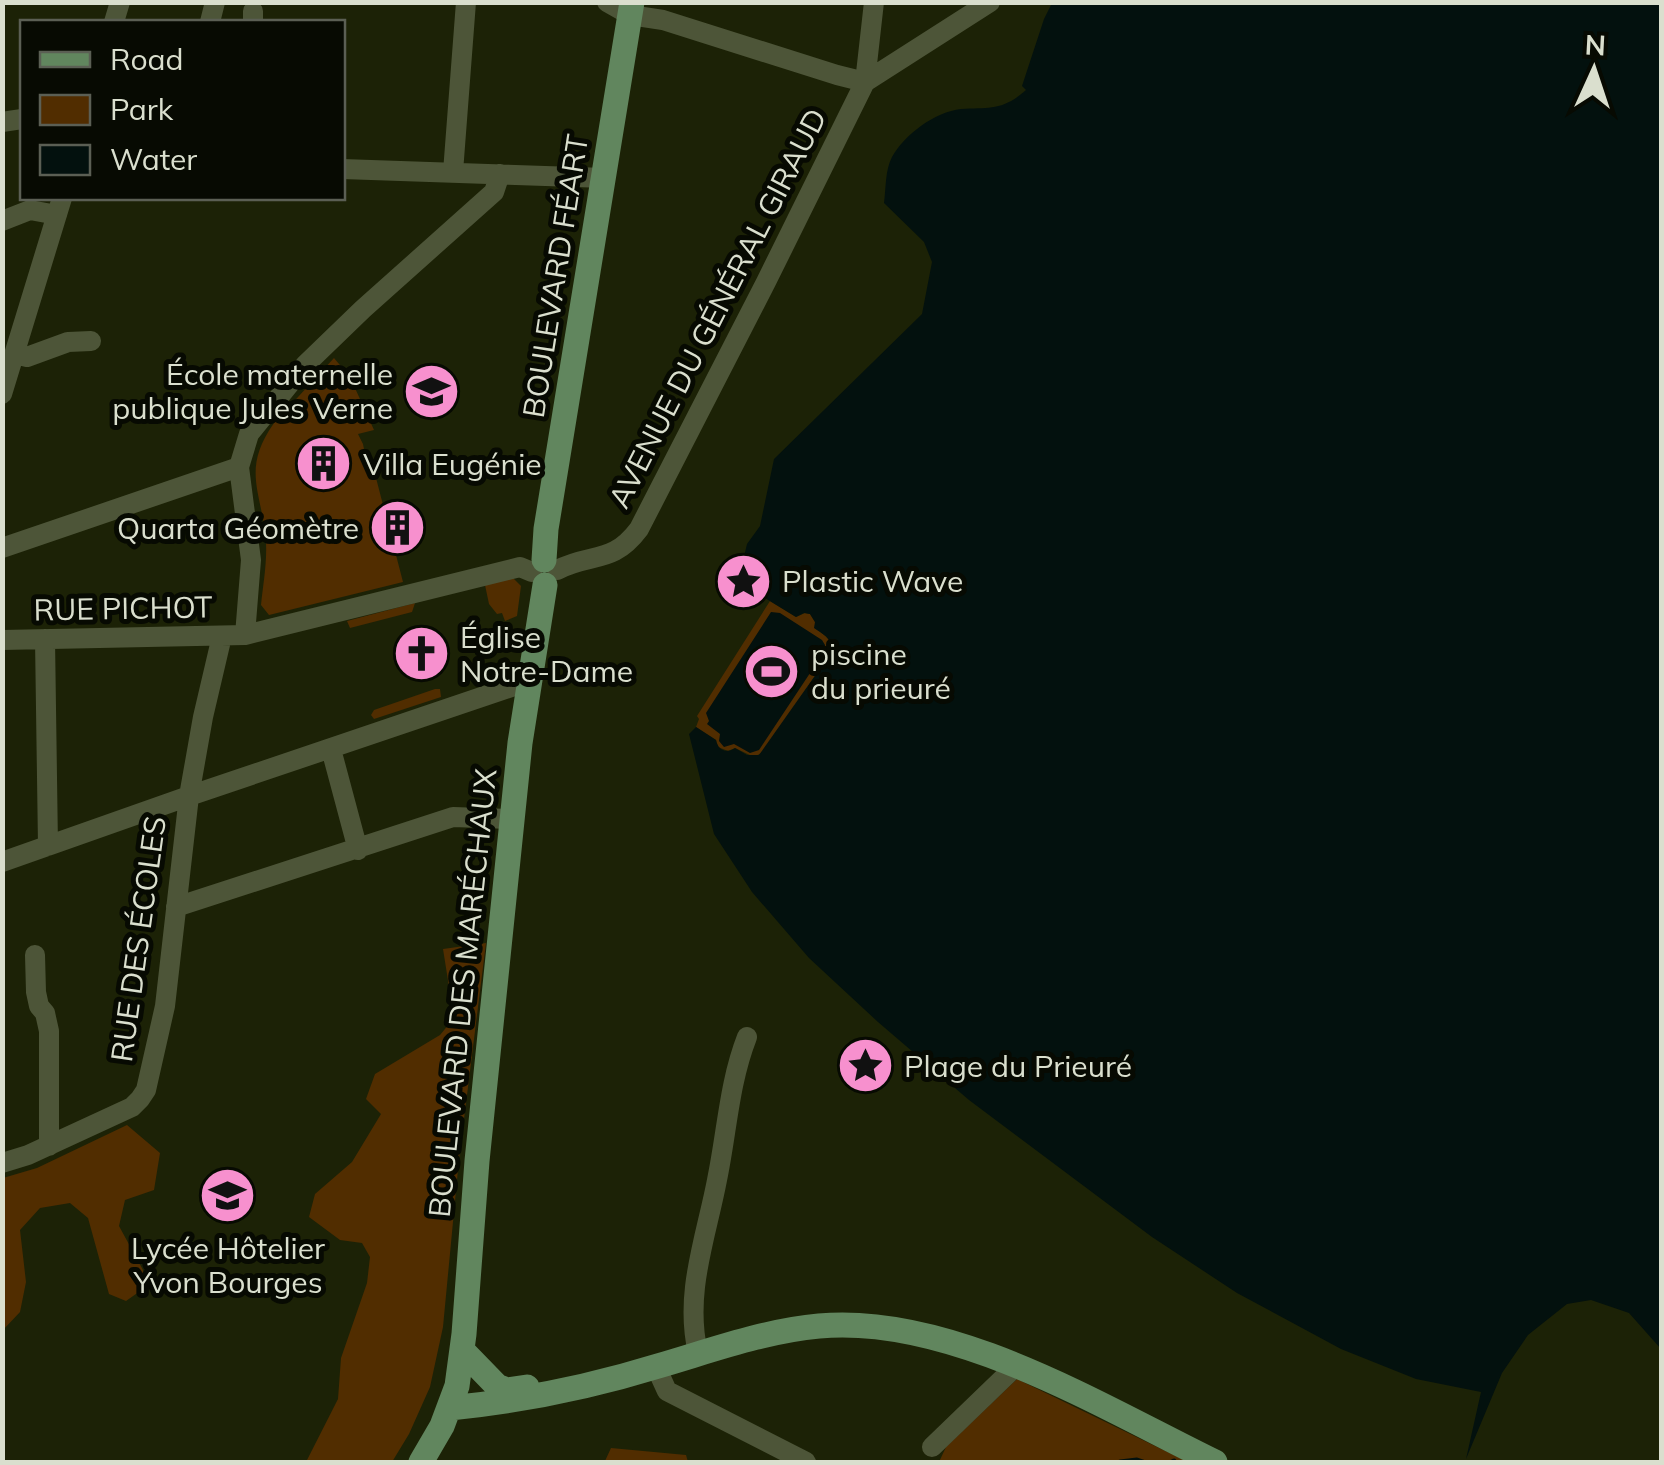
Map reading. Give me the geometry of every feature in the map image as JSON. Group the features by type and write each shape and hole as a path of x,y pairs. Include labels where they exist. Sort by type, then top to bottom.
{"main road":[{"name":"BOULEVARD FÉART","path":"544,576 549,511 631,9"},
{"name":"BOULEVARD DES MARÉCHAUX","path":"422,1462 458,1386 513,818 544,576"},
{"path":"450,1408 527,1398 606,1380 794,1329 848,1324 931,1338 1016,1365 1215,1462"},
{"path":"462,1350 497,1386 506,1390 573,1378 606,1380"}],"street":[{"path":"452,172 466,2"},
{"path":"607,2 865,82 990,2"},
{"path":"865,82 874,2"},
{"name":"AVENUE DU GÉNÉRAL GIRAUD","path":"613,554 639,528 865,82"},
{"path":"345,169 605,178"},
{"path":"245,634 251,560 239,467 249,434 305,365 494,192 500,174"},
{"path":"2,221 30,210 60,206 2,394"},
{"path":"15,354 27,357 68,342 91,340"},
{"path":"2,548 239,467"},
{"name":"RUE PICHOT","path":"2,640 245,634 520,567 544,576 573,562 613,554"},
{"name":"RUE DES ÉCOLES","path":"2,1162 28,1155 132,1107 146,1090 165,1006 189,796 222,636"},
{"path":"44,639 48,846"},
{"path":"2,862 529,681"},
{"path":"331,749 358,850"},
{"path":"176,907 453,818 513,818"},
{"path":"36,955 36,992 49,1031 49,1146"},
{"path":"698,1353 693,1294 746,1037"},
{"path":"932,1446 1016,1365"},
{"path":"656,1367 667,1391 774,1454 806,1462"}],"green space":[{"path":"334,358 350,377 374,430 358,434 369,475 375,474 403,582 269,615 261,605 266,543 256,482 258,455 274,423"},
{"path":"513,578 521,586 517,616 505,621 502,613 497,614 489,604 485,585"},
{"name":"piscine du prieuré","path":"770,601 796,617 810,614 815,628 829,641 831,653 763,752 754,757 735,748 728,751 718,747 716,740 696,727 697,716"},
{"path":"415,603 412,612 350,628 347,621"},
{"path":"440,689 441,697 374,719 371,715 374,710"},
{"path":"486,943 443,1327 430,1387 392,1462 306,1462 338,1399 341,1358 367,1283 370,1257 362,1243 340,1240 309,1217 315,1194 352,1162 381,1114 366,1099 375,1074 440,1035 454,1018 443,949"},
{"path":"127,1125 160,1153 154,1190 125,1200 119,1226 143,1270 143,1289 126,1301 109,1294 88,1218 70,1203 40,1208 20,1230 26,1282 20,1312 3,1330 3,1178 37,1168"},
{"path":"1017,1379 1188,1462 939,1462 946,1447"},
{"path":"611,1448 686,1455 688,1462 605,1461"}],"water":[{"path":"1052,3 1661,3 1661,1349 1629,1313 1591,1300 1567,1304 1528,1335 1502,1373 1466,1459 1481,1392 1416,1379 1341,1349 1237,1293 1152,1237 969,1100 878,1022 809,958 752,892 714,834 689,734 696,727 716,740 723,750 735,748 747,755 759,755 832,648 825,635 814,628 810,614 796,617 752,590 744,578 742,565 747,544 760,526 774,459 922,314 932,262 924,242 884,203 890,162 905,140 931,119 961,109 1003,105 1026,90 1022,86"},
{"name":"piscine du prieuré","path":"771,612 780,613 822,640 824,652 759,750 750,753 734,744 724,747 719,741 720,734 707,724 706,713"}],"waterway":[{"path":"1120,1462 1143,1462"}],"place":[{"name":"École maternelle publique Jules Verne","path":"432,391"},
{"name":"Villa Eugénie","path":"324,464"},
{"name":"Quarta Géomètre","path":"398,528"},
{"name":"Plastic Wave","path":"743,581"},
{"name":"Église Notre-Dame","path":"421,654"},
{"name":"piscine du prieuré","path":"772,671"},
{"name":"Plage du Prieuré","path":"865,1066"},
{"name":"Lycée Hôtelier Yvon Bourges","path":"228,1195"}]}
